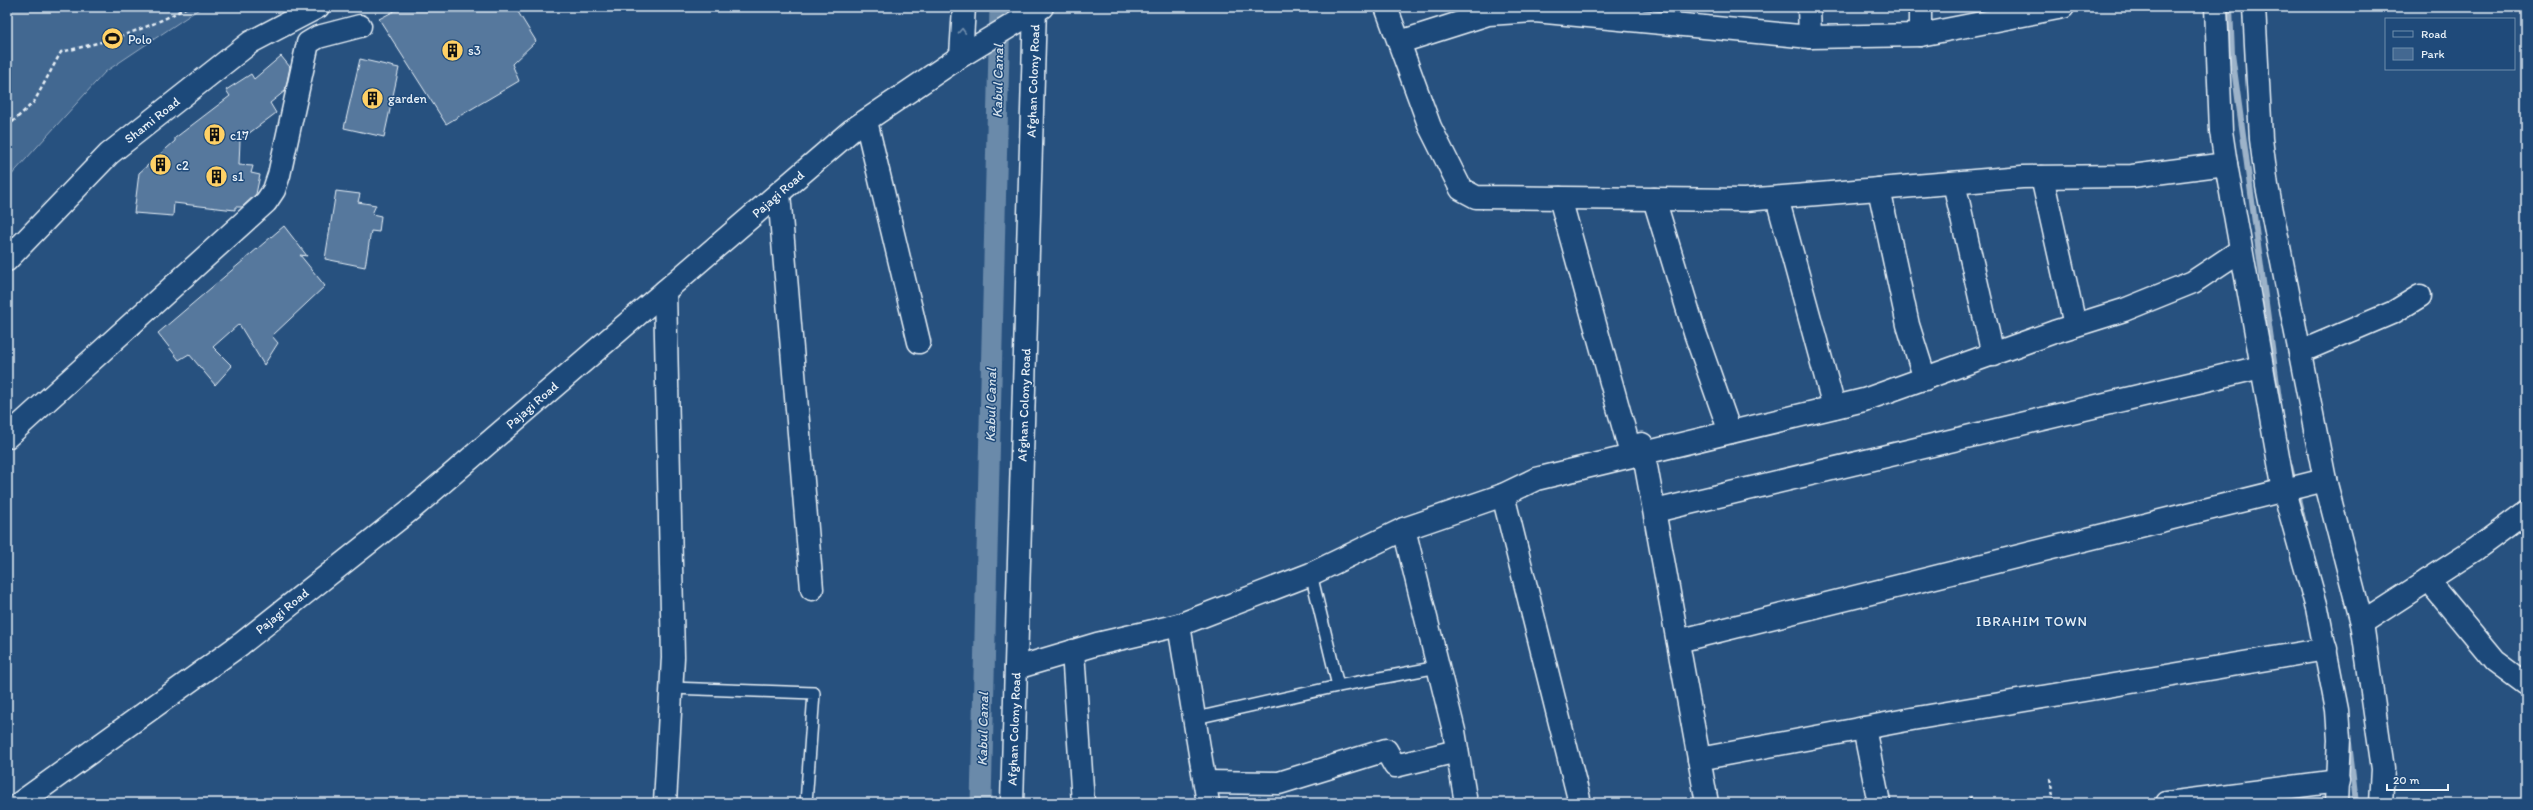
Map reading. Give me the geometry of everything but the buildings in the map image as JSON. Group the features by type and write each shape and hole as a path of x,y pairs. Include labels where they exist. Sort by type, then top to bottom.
{"street":[{"name":"Shami Road","path":"7,260 109,154 251,42 318,7"},
{"path":"961,56 964,7"},
{"path":"1386,7 1430,127 1461,189 1476,197 1745,200 2042,177 2132,176 2226,164"},
{"path":"1809,7 1810,36"},
{"path":"1920,7 1920,36"},
{"path":"1400,42 1488,14 1535,11 1643,14 1810,36 1920,36 2040,10 2063,7"},
{"path":"2216,7 2221,131 2226,164 2261,367 2286,491 2326,649 2337,710 2338,781 2336,803"},
{"path":"2254,7 2261,139 2266,178 2323,480 2362,622 2383,769 2381,803"},
{"name":"Pajagi Road","path":"20,803 259,630 414,507 779,193 866,121 980,44 1035,15"},
{"name":"Afghan Colony Road","path":"1012,803 1035,15"},
{"path":"7,438 266,202 274,190 279,175 308,43 318,37 360,26"},
{"path":"866,121 919,342"},
{"path":"2042,177 2075,326"},
{"path":"1954,183 1993,355"},
{"path":"1879,189 1908,325 1925,379"},
{"path":"779,193 812,589"},
{"path":"1560,198 1629,448 1642,444 1707,803"},
{"path":"1778,198 1834,407"},
{"path":"1654,199 1695,333 1730,432"},
{"path":"1016,668 1073,651 1179,625 1311,574 1404,529 1503,496 1536,479 1864,400 2124,310 2193,282 2241,250"},
{"path":"665,291 673,656 665,803"},
{"path":"2300,352 2394,312 2420,296"},
{"path":"1655,511 2261,367"},
{"path":"1678,641 2286,491 2323,480"},
{"path":"1503,496 1580,803"},
{"path":"2362,622 2476,549 2525,513"},
{"path":"1404,529 1438,667 1457,751 1466,803"},
{"path":"2428,580 2495,661 2526,684"},
{"path":"1179,625 1196,718 1207,793 1278,783 1386,750 1395,766 1457,751"},
{"path":"1699,759 1864,728 2326,649"},
{"path":"1073,651 1083,803"},
{"path":"1864,728 1879,803"},
{"path":"2167,803 2338,781"}],"lane":[{"path":"1311,574 1338,686"},
{"path":"1196,718 1338,686 1438,667"},
{"path":"671,688 814,693 806,803"}],"path":[{"path":"7,127 34,102 61,52 105,42 162,21 187,7"},
{"path":"2050,778 2054,803"},
{"path":"1970,796 1971,803"}],"green space":[{"path":"7,7 202,7 105,72 7,180"}],"waterway":[{"name":"Kabul Canal","path":"981,803 1000,7"},
{"path":"2230,7 2232,54 2279,399"},
{"path":"2290,466 2304,523"},
{"path":"2349,743 2356,803"}],"place":[{"name":"Polo","path":"112,39"},
{"name":"s3","path":"452,50"},
{"name":"garden","path":"372,98"},
{"name":"c17","path":"215,135"},
{"name":"c2","path":"161,165"},
{"name":"s1","path":"217,176"}],"district":[{"name":"IBRAHIM TOWN","path":"2032,621"}]}
